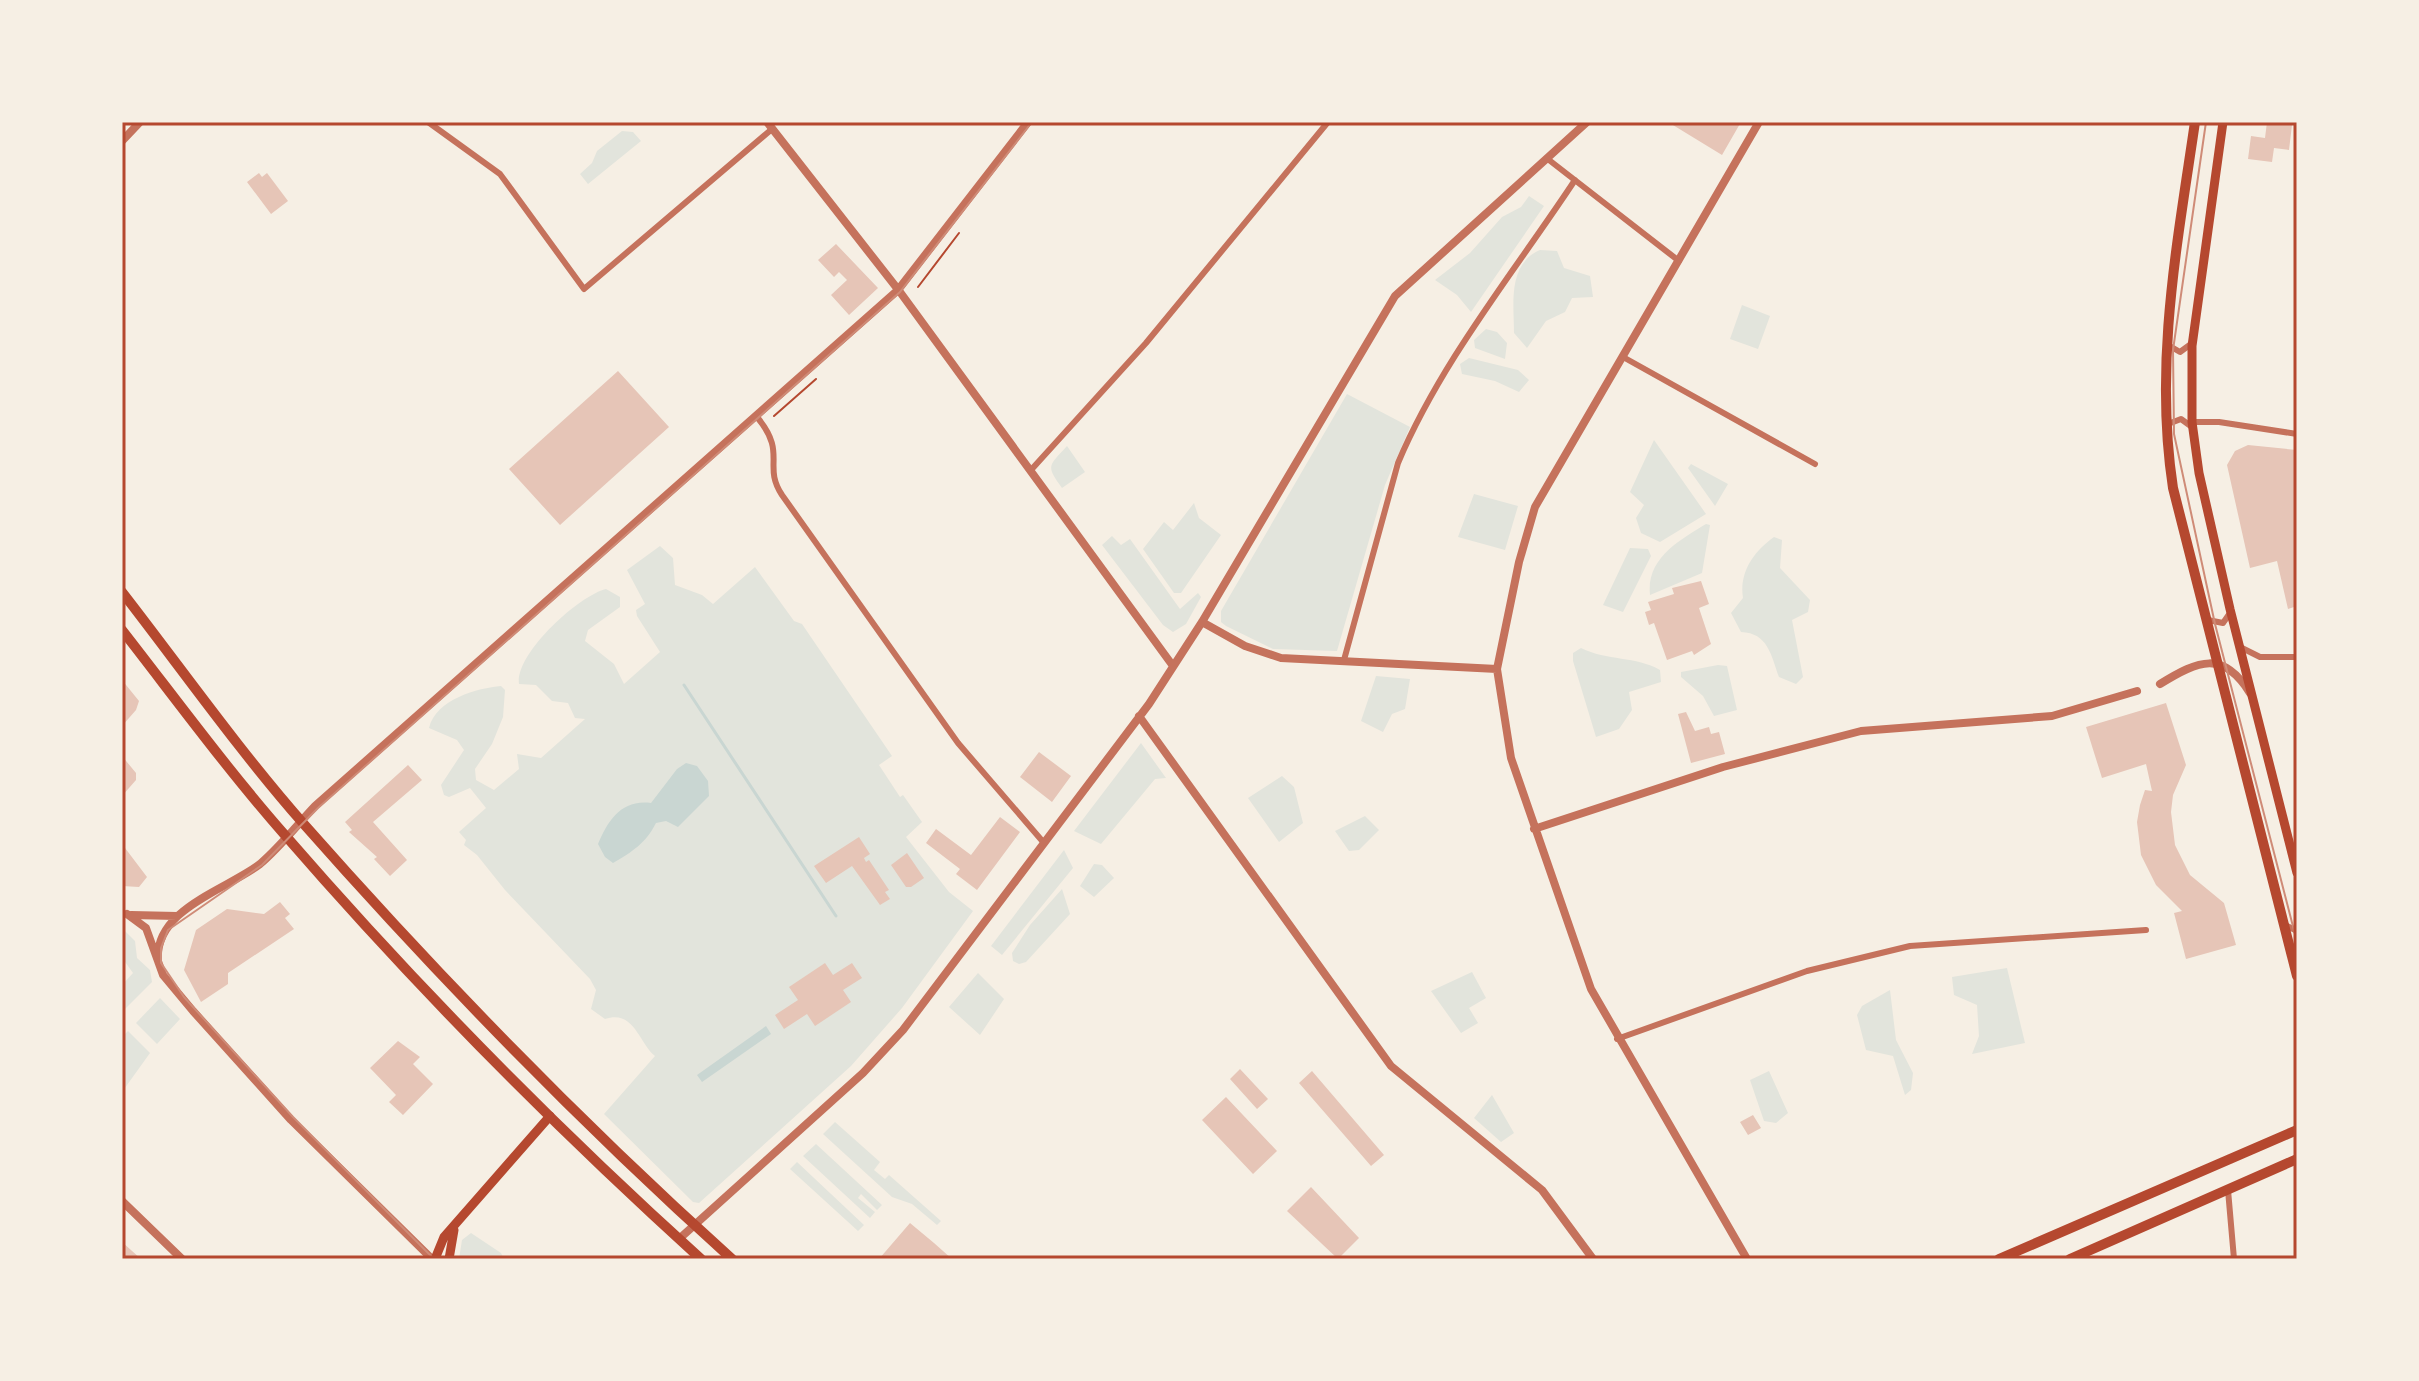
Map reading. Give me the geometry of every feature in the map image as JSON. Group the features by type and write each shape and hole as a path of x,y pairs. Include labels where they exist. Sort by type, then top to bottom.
{"main road":[{"path":"2195,122 2165,338 2165,435 2173,488 2215,661 2297,976"},
{"path":"2223,122 2193,341 2192,426 2250,694 2297,869"},
{"path":"122,592 301,821 569,1107 732,1259"},
{"path":"122,630 286,837 550,1116 701,1259"},
{"path":"434,1259 440,1244 458,1220 550,1116"},
{"path":"1999,1259 2297,1130"},
{"path":"2070,1259 2296,1159"},
{"path":"449,1259 450,1241 458,1220"}],"street":[{"path":"122,141 140,122"},
{"path":"428,122 500,174 584,289 769,125 898,290 1173,666"},
{"path":"158,961 161,937 177,916 259,864 301,821 898,290 1028,122"},
{"path":"1031,470 1146,343 1328,122"},
{"path":"679,1239 880,1056 925,1002 1173,666 1395,296 1549,160 1587,122"},
{"path":"1747,1259 1617,1039 1579,961 1511,758 1497,669 1519,562 1535,507 1759,122"},
{"path":"1549,160 1680,262"},
{"path":"1344,660 1398,463 1410,436 1447,372 1575,180"},
{"path":"2165,338 2177,352 2186,350 2193,341"},
{"path":"1623,357 1815,464"},
{"path":"757,417 768,430 776,449 773,478 782,495 958,743 1044,843"},
{"path":"2165,435 2169,423 2177,419 2185,420 2192,426 2219,422 2297,434"},
{"path":"2204,614 2212,623 2220,624 2226,620 2230,609"},
{"path":"1202,622 1264,653 1289,659 1497,669"},
{"path":"2239,645 2250,655 2297,657"},
{"path":"2160,684 2180,672 2215,661 2226,664 2250,694"},
{"path":"1534,829 1723,767 1861,731 2068,713 2137,691"},
{"path":"1139,716 1391,1066 1542,1190 1593,1259"},
{"path":"124,914 177,916"},
{"path":"124,914 146,928 158,961 174,990 266,1093 434,1259"},
{"path":"2284,922 2291,930 2297,931"},
{"path":"1617,1039 1807,971 1910,946 2146,930"},
{"path":"2285,1135 2297,1137"},
{"path":"2228,1190 2234,1259"},
{"path":"122,1201 182,1259"}],"path":[{"path":"918,287 959,233"},
{"path":"774,416 816,379"}],"shaded area":[{"path":"622,131 633,132 641,141 588,184 580,174 592,163 597,151"},
{"path":"1529,196 1544,206 1471,312 1457,295 1435,280 1470,253 1502,217 1521,207"},
{"path":"1540,250 1557,251 1564,268 1590,276 1593,297 1572,298 1565,312 1546,321 1527,348 1514,333 1515,286 1522,265 1529,256"},
{"path":"1742,305 1770,316 1758,349 1730,339"},
{"path":"1486,329 1497,332 1507,343 1505,359 1475,348 1474,340"},
{"path":"1469,358 1518,370 1529,380 1519,392 1495,381 1462,374 1460,364"},
{"path":"1347,394 1410,427 1385,485 1337,651 1273,649 1226,626 1221,622 1221,611"},
{"path":"1654,440 1706,514 1660,542 1641,533 1636,518 1644,505 1630,492"},
{"path":"1067,446 1085,472 1062,488 1051,466"},
{"path":"1691,464 1728,484 1715,506 1688,468"},
{"path":"1474,494 1518,506 1505,550 1458,537"},
{"path":"1194,503 1199,518 1221,535 1181,593 1174,593 1143,549 1164,522 1173,530"},
{"path":"1706,524 1710,525 1702,573 1650,595 1650,582 1659,560"},
{"path":"1112,536 1121,545 1130,539 1180,609 1198,593 1201,597 1186,624 1173,632 1163,625 1102,545"},
{"path":"1774,537 1782,540 1780,568 1810,600 1808,612 1792,620 1803,677 1796,684 1779,677 1771,653 1763,641 1750,633 1741,632 1731,613 1743,598 1743,580 1749,564"},
{"path":"660,546 673,558 675,585 702,595 713,604 755,567 794,621 802,624 892,756 879,765 900,797 903,795 922,822 906,837 949,892 973,911 902,1008 851,1066 699,1203 693,1202 604,1114 655,1056 629,1023 615,1017 605,1019 591,1009 596,990 590,979 505,890 477,855 464,845 466,840 459,832 486,808 470,788 449,797 444,795 441,785 464,750 457,740 429,728 433,718 449,702 481,689 501,686 505,690 503,717 492,744 475,769 476,780 494,790 519,769 517,754 541,758 585,719 575,718 568,703 552,701 536,685 519,684 520,672 527,657 565,614 606,589 620,597 620,607 588,630 585,641 614,664 624,684 660,652 637,616 636,610 645,604 627,570"},
{"path":"1630,548 1648,549 1651,556 1623,612 1603,605"},
{"path":"1581,648 1641,662 1660,670 1661,682 1629,692 1632,710 1619,729 1596,737 1573,661 1573,653"},
{"path":"1727,666 1737,710 1714,716 1703,696 1681,677 1681,672"},
{"path":"1376,676 1410,679 1405,709 1392,714 1383,732 1361,721"},
{"path":"1141,743 1166,778 1155,779 1101,844 1074,831"},
{"path":"686,763 697,766 708,781 709,796 678,827 666,821 656,823 643,842 626,855 613,863 605,857 598,844 617,813 632,804 651,803 677,769"},
{"path":"1282,776 1294,787 1303,823 1279,842 1248,798"},
{"path":"1365,816 1379,830 1359,850 1349,851 1335,831"},
{"path":"1064,850 1073,868 1002,955 991,946"},
{"path":"1094,864 1102,865 1114,878 1094,897 1080,886"},
{"path":"1062,889 1070,914 1026,962 1019,964 1013,961 1012,953 1030,925"},
{"path":"122,928 135,941 137,958 150,970 152,982 122,1012 122,985 133,973 123,959"},
{"path":"2007,968 2025,1043 1972,1054 1979,1036 1977,1005 1954,995 1952,977"},
{"path":"1472,972 1486,998 1469,1008 1478,1023 1461,1033 1431,991"},
{"path":"978,973 1004,999 980,1035 949,1007"},
{"path":"1890,990 1896,1040 1913,1073 1911,1090 1905,1095 1893,1056 1866,1050 1857,1015 1862,1006"},
{"path":"160,998 180,1019 157,1044 136,1023"},
{"path":"766,1026 771,1034 702,1082 697,1075"},
{"path":"128,1031 150,1053 122,1092 122,1037"},
{"path":"1769,1071 1788,1113 1776,1123 1764,1121 1750,1080"},
{"path":"1492,1095 1514,1133 1501,1142 1474,1118"},
{"path":"835,1122 880,1162 874,1170 885,1179 889,1175 941,1221 937,1225 912,1204 892,1197 823,1134"},
{"path":"816,1144 882,1205 877,1210 861,1194 858,1198 875,1212 870,1218 803,1156"},
{"path":"797,1162 864,1225 858,1231 790,1169"},
{"path":"471,1233 501,1253 504,1259 459,1259 462,1240"}],"building":[{"path":"1668,122 1741,122 1722,155"},
{"path":"2267,122 2297,122 2297,125 2292,125 2289,150 2274,148 2272,162 2248,159 2251,136 2265,138"},
{"path":"259,173 262,177 267,173 288,201 271,214 247,182"},
{"path":"836,244 878,288 849,315 831,295 847,280 839,272 834,277 818,260"},
{"path":"618,371 669,427 560,525 509,469"},
{"path":"2248,445 2297,450 2297,606 2288,609 2277,561 2250,568 2227,465 2235,451"},
{"path":"1701,581 1709,604 1699,608 1711,644 1694,655 1692,651 1667,660 1654,623 1649,625 1645,612 1651,610 1648,602 1674,594 1672,588"},
{"path":"122,680 139,701 136,710 122,726"},
{"path":"2166,703 2186,765 2173,795 2171,812 2175,845 2190,875 2224,903 2236,945 2186,959 2174,913 2182,911 2156,885 2141,855 2137,822 2145,790 2152,791 2146,764 2102,778 2086,727"},
{"path":"1686,712 1695,731 1709,727 1711,734 1719,732 1725,754 1691,763 1678,714"},
{"path":"1039,752 1071,776 1052,802 1020,777"},
{"path":"122,756 136,773 136,780 122,796"},
{"path":"408,765 422,780 373,822 407,860 390,876 374,859 377,857 349,832 352,830 345,822"},
{"path":"1000,817 1020,832 977,890 956,874 960,869 926,843 936,829 971,855"},
{"path":"859,837 870,854 864,858 866,862 869,860 889,890 885,892 890,899 880,905 852,866 826,883 814,866"},
{"path":"122,844 147,877 139,887 122,886"},
{"path":"907,853 924,878 911,887 906,887 891,865"},
{"path":"280,902 290,914 285,918 294,929 228,973 228,984 201,1002 184,970 196,930 227,909 264,914"},
{"path":"825,963 833,975 852,963 862,978 843,990 851,1002 815,1026 807,1014 784,1029 775,1015 798,1000 789,987"},
{"path":"398,1041 420,1057 413,1064 433,1084 403,1115 389,1102 396,1095 370,1068"},
{"path":"1240,1069 1268,1099 1257,1109 1230,1079"},
{"path":"1312,1071 1384,1155 1371,1166 1299,1083"},
{"path":"1226,1097 1277,1151 1253,1174 1202,1120"},
{"path":"1753,1115 1761,1128 1748,1135 1740,1122"},
{"path":"1311,1187 1359,1238 1338,1259 1287,1211"},
{"path":"910,1223 934,1243 952,1259 879,1259"},
{"path":"122,1242 141,1259 122,1259"}],"waterway":[{"path":"684,685 836,916"}],"tram line":[{"path":"434,1259 293,1117 184,997 161,963 161,948 168,930 262,865 318,808 900,292 1032,122"},
{"path":"2206,122 2173,350 2174,434 2215,624 2297,942"}]}
